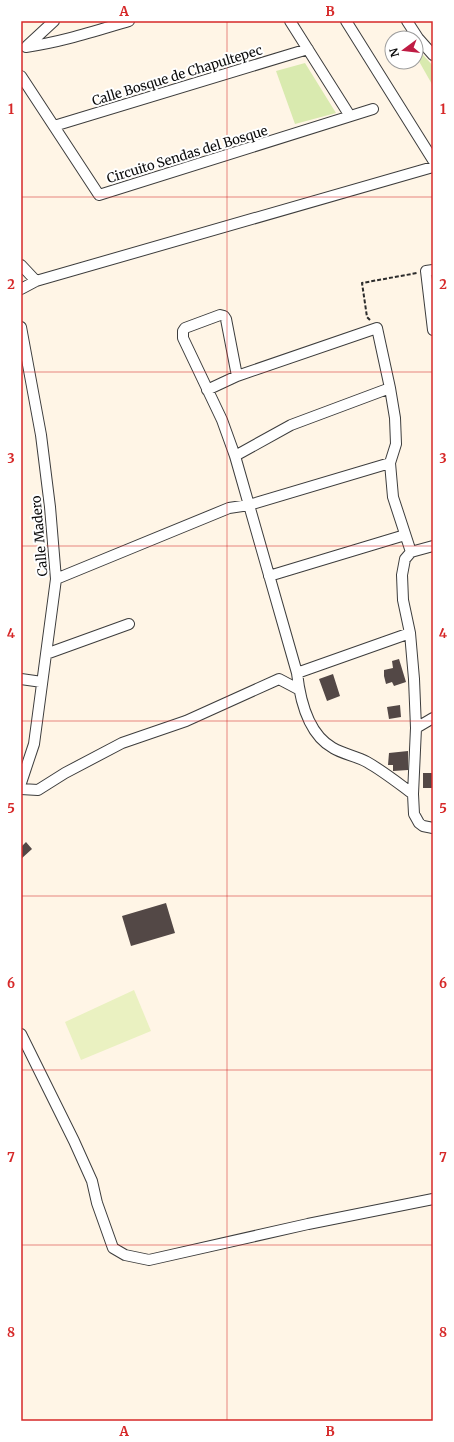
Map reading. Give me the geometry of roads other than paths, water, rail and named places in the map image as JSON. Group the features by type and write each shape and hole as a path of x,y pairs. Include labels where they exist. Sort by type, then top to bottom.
{"street":[{"path":"24,48 54,21"},
{"path":"24,48 48,44 129,21"},
{"path":"290,21 350,116"},
{"path":"346,21 433,160"},
{"path":"407,21 418,38 433,56"},
{"name":"Calle Bosque de Chapultepec","path":"54,126 308,49"},
{"name":"Circuito Sendas del Bosque","path":"21,76 99,195 373,109"},
{"path":"21,289 36,281 433,167"},
{"path":"21,264 36,281"},
{"path":"429,271 433,330"},
{"path":"237,376 226,319 224,316 220,315 185,328 182,331 183,338 222,420 235,456 297,673 298,689 309,719 316,732 324,742 334,749 368,763 413,794"},
{"name":"Calle Madero","path":"21,327 41,435 50,507 56,579 34,744 21,783"},
{"path":"207,390 237,376 377,328 395,418 396,444 390,463 394,497 411,552"},
{"path":"235,456 291,425 390,388"},
{"path":"56,579 229,508 249,505 390,463"},
{"path":"269,576 405,535"},
{"path":"433,546 411,552 405,559 402,575 402,600 410,633 416,728 413,794 414,814 416,819 423,826 433,828"},
{"path":"46,654 129,624"},
{"path":"297,673 410,633"},
{"path":"21,679 42,682"},
{"path":"21,789 38,790 122,743 186,721 279,679 298,689"},
{"path":"416,728 433,718"},
{"path":"21,1034 92,1181 97,1203 113,1248 125,1255 149,1260 308,1224 433,1199"}]}
